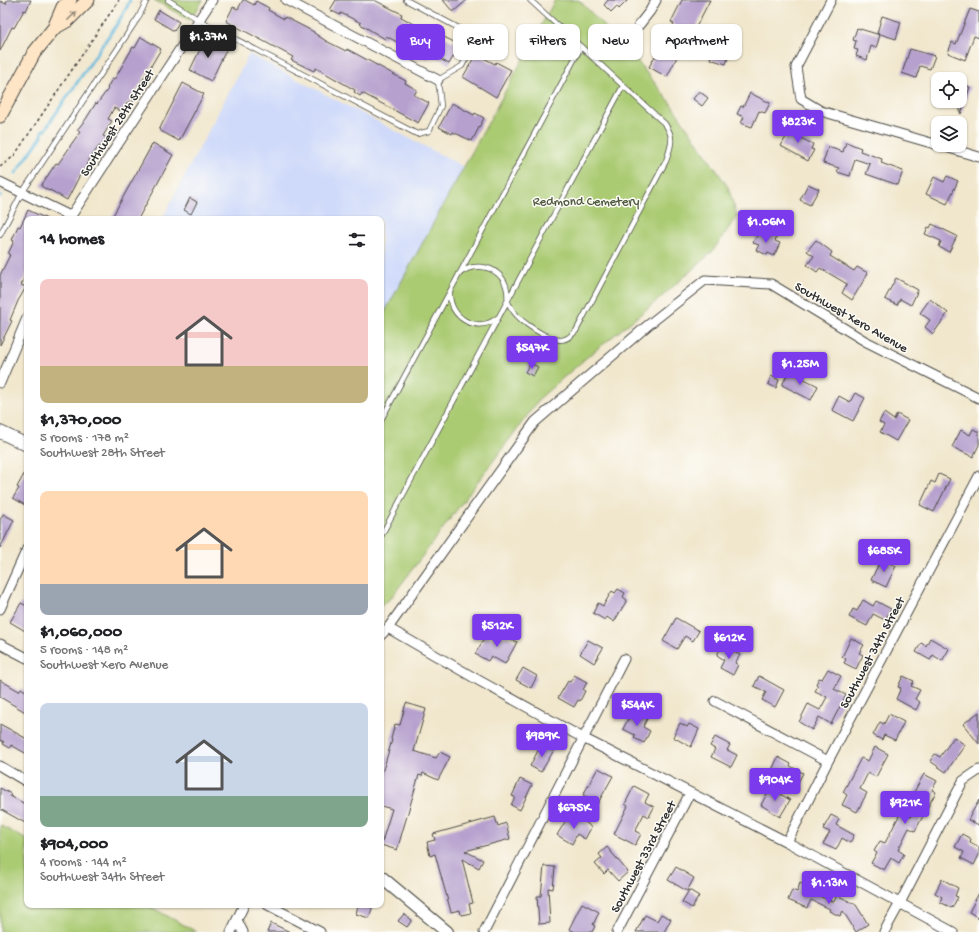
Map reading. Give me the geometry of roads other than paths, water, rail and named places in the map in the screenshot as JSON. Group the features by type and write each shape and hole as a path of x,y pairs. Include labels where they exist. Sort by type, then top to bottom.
{"main road":[{"path":"0,116 34,53 54,28 63,7 70,0"},
{"path":"54,28 68,20 88,0"}],"street":[{"name":"Southwest 28th Street","path":"70,216 212,0"},
{"path":"286,0 438,80"},
{"path":"640,24 656,0"},
{"path":"831,0 796,67 801,99 821,111 931,143"},
{"path":"962,152 979,157"},
{"path":"0,182 22,192 65,216"},
{"name":"Southwest Xero Avenue","path":"388,628 535,422 647,326 705,280 771,284 866,341 979,398"},
{"path":"0,383 24,325"},
{"path":"0,432 24,444"},
{"name":"Southwest 34th Street","path":"787,842 828,760 979,476"},
{"path":"0,609 24,556"},
{"path":"384,632 388,628 583,738 787,842 953,932"},
{"path":"0,644 24,656"},
{"path":"484,932 624,659"},
{"path":"715,701 828,760"},
{"path":"0,766 24,780"},
{"path":"884,932 963,781 979,770"},
{"name":"Southwest 33rd Street","path":"617,932 690,793"},
{"path":"384,880 446,932"},
{"path":"231,932 243,908"},
{"path":"274,908 320,932"},
{"path":"237,920 243,932"}],"lane":[{"path":"0,235 22,192 134,24 147,0"},
{"path":"168,0 199,20 417,134 429,132 442,106 438,80 462,66 473,45 468,33 406,0"},
{"path":"459,274 474,267 487,267 493,270 506,284 508,290 508,301 515,314 523,321 550,337 561,340 569,338 580,324 666,161 671,147 672,138 670,131 665,124 530,0"},
{"path":"384,414 581,47"},
{"path":"384,530 623,86"},
{"path":"450,291 450,301 452,307 455,313 465,321 471,324 484,324 499,316"}],"waterway":[{"path":"16,173 42,136 42,131 45,130 117,25 130,0"}],"park label":[{"name":"Redmond Cemetery","path":"586,200"}]}
